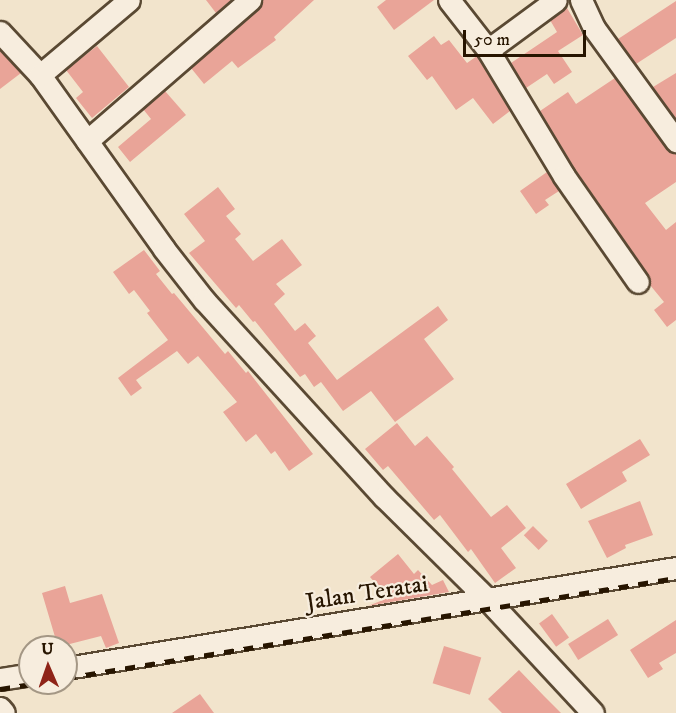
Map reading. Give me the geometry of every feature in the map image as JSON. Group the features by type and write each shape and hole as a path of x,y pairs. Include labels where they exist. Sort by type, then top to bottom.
{"street":[{"path":"40,75 129,0"},
{"path":"87,141 250,0"},
{"path":"449,0 488,50 564,176 638,282"},
{"path":"488,50 556,0"},
{"path":"581,0 594,28 676,141"},
{"path":"0,32 40,75 164,249 204,300 384,497 488,600 593,713"},
{"name":"Jalan Teratai","path":"78,666 676,568"},
{"path":"0,679 18,676"},
{"path":"0,708 4,713"}],"building":[{"path":"206,0 231,0 216,13"},
{"path":"262,0 314,0 274,37 276,40 238,68 232,61 204,84 191,68 258,10"},
{"path":"386,0 434,0 394,30 377,7"},
{"path":"676,1 676,38 636,64 618,39"},
{"path":"567,8 583,35 558,51 572,72 554,84 547,74 526,88 511,63 557,32 550,20"},
{"path":"434,36 441,45 449,40 467,63 477,56 510,111 493,124 473,98 456,110 432,76 427,80 408,56"},
{"path":"97,46 129,87 92,118 76,98 83,92 66,70"},
{"path":"0,51 21,73 0,89"},
{"path":"676,73 676,119 653,87"},
{"path":"615,78 666,148 676,154 676,182 645,203 666,230 676,222 676,320 667,327 654,310 664,302 650,285 648,275 575,169 540,111 568,92 576,104"},
{"path":"165,91 186,115 130,162 118,147 151,119 143,109"},
{"path":"547,172 559,191 545,200 549,205 536,214 520,191"},
{"path":"218,187 235,209 226,216 241,234 235,239 253,261 282,239 302,265 276,284 285,294 274,304 295,331 305,323 316,336 308,343 337,380 438,306 448,320 424,339 454,379 395,422 371,391 343,411 321,382 314,387 305,374 300,377 255,321 253,322 239,305 236,308 189,253 205,241 184,214"},
{"path":"144,250 160,271 156,274 172,294 174,293 225,354 228,351 246,373 248,371 313,454 289,471 275,451 271,454 256,434 246,442 223,412 237,402 198,356 188,364 177,351 136,380 142,388 131,396 118,378 168,340 147,313 150,311 134,290 129,294 113,272"},
{"path":"397,423 415,446 427,436 454,467 452,469 491,517 507,505 526,528 501,548 516,568 495,583 471,549 468,552 440,515 434,520 388,466 383,470 365,449"},
{"path":"640,439 650,455 622,472 627,481 581,509 566,484"},
{"path":"640,501 653,535 625,545 626,548 607,558 588,521"},
{"path":"533,526 548,541 539,550 524,535"},
{"path":"398,554 414,574 418,570 432,585 443,580 449,592 368,606 388,598 370,577"},
{"path":"65,586 70,603 102,594 119,643 106,648 101,636 78,642 78,635 54,635 42,593"},
{"path":"552,614 569,637 556,647 539,623"},
{"path":"608,619 618,635 578,660 568,644"},
{"path":"676,620 676,653 659,663 663,669 648,678 630,650"},
{"path":"444,646 481,657 470,695 433,683"},
{"path":"519,670 561,713 502,713 488,699"},
{"path":"200,694 214,713 172,713"}],"railway":[{"path":"78,676 676,578"},
{"path":"0,689 18,686"}]}
